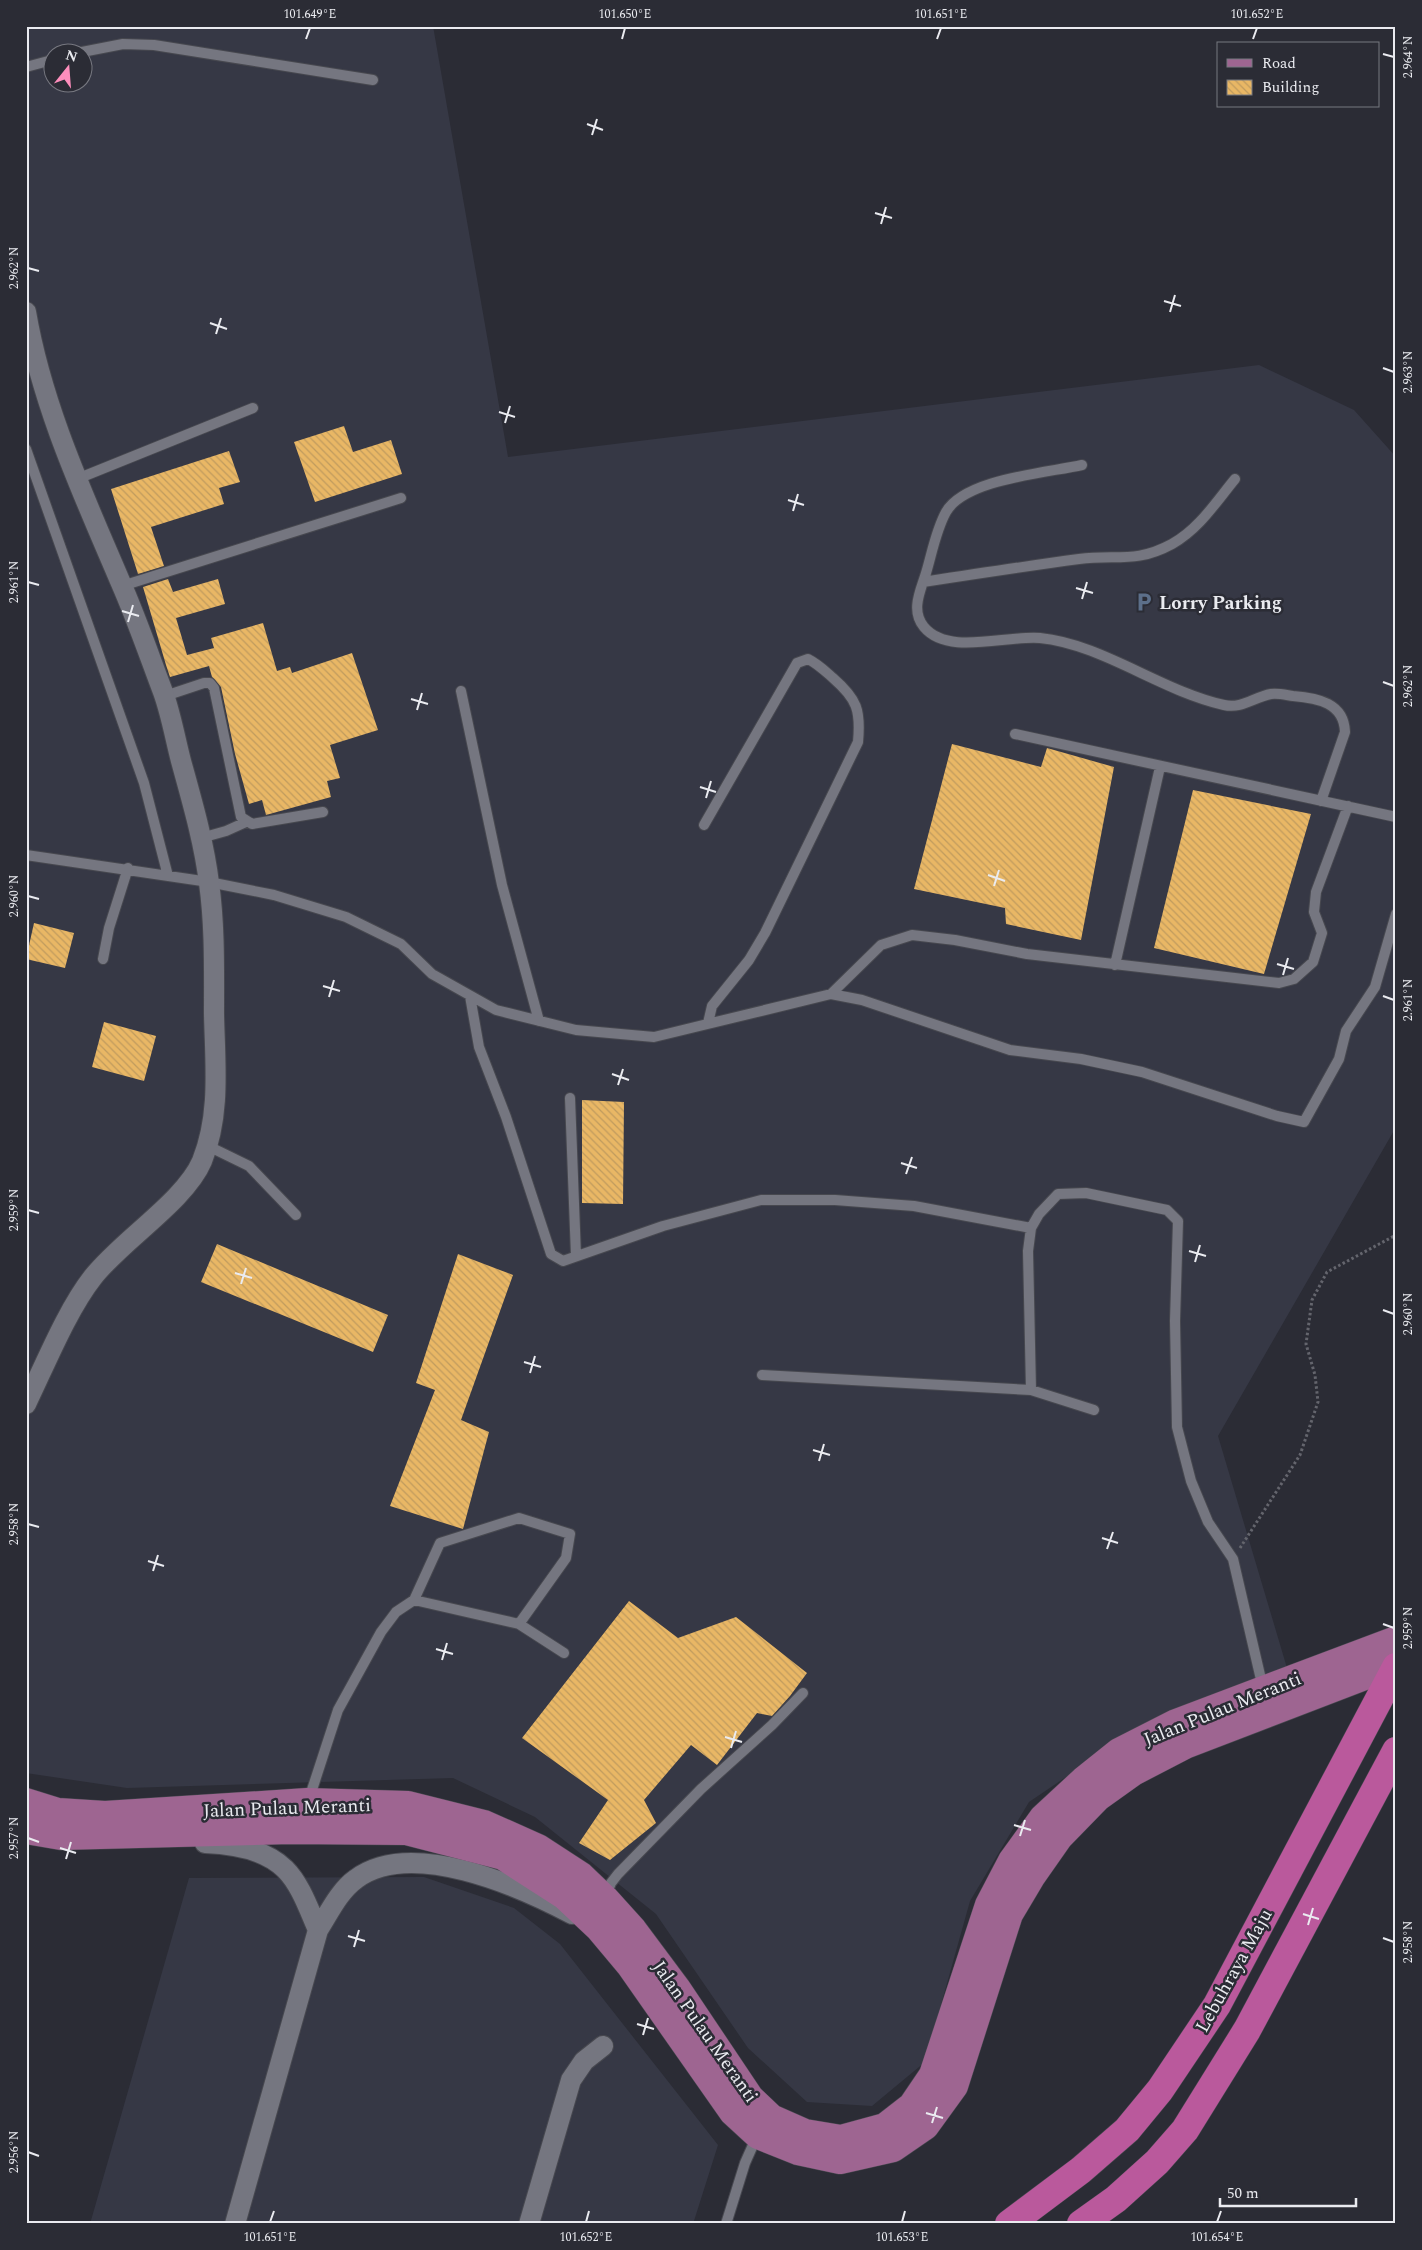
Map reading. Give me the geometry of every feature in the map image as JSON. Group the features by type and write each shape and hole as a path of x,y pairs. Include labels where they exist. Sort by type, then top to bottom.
{"highway":[{"name":"Lebuhraya Maju","path":"1010,2224 1081,2170 1127,2130 1160,2090 1217,2006 1396,1666"},
{"name":"Lebuhraya Maju","path":"1081,2224 1116,2198 1157,2162 1185,2130 1247,2030 1396,1751"}],"main road":[{"name":"Jalan Pulau Meranti","path":"26,1802 58,1812 105,1815 307,1802 408,1805 484,1824 538,1848 581,1876 605,1899 633,1930 677,1989 750,2098 771,2118 805,2133 841,2139 885,2128 912,2106 933,2075 989,1905 1012,1861 1043,1818 1084,1780 1119,1752 1176,1723 1396,1640"},
{"name":"Jalan Pulau Meranti","path":"26,1830 60,1836 290,1830 406,1831 503,1856 534,1874 565,1896 599,1928 646,1987 733,2112 758,2135 798,2151 840,2160 893,2148 925,2126 954,2086 1009,1914 1031,1877 1059,1837 1098,1797 1133,1772 1185,1745 1396,1666"}],"street":[{"path":"26,312 46,393 77,479 165,696 201,838 209,882 214,934 215,1108 208,1146 189,1183 112,1256 93,1277 80,1296 26,1404"},
{"path":"128,1835 180,1842 228,1844 265,1855 285,1869 300,1891 318,1930"},
{"path":"235,2224 318,1930 343,1892 357,1878 381,1866 410,1862 447,1867 495,1880 552,1903 599,1928"},
{"path":"529,2224 571,2080 584,2061 603,2046"}],"lane":[{"path":"92,50 124,44 154,45 373,80"},
{"path":"26,67 42,63"},
{"path":"77,479 253,408"},
{"path":"26,449 144,783 168,876"},
{"path":"1082,465 979,486 960,496 947,512 923,582 916,606 921,623 932,636 953,642 1039,638 1065,643 1196,698 1227,706 1239,706 1271,694 1311,697 1326,702 1340,712 1345,722 1345,732 1321,801"},
{"path":"923,582 1082,559 1132,558 1150,554 1172,544 1195,528 1235,479"},
{"path":"122,586 401,498"},
{"path":"704,825 797,663 808,659 817,664 851,693 857,709 858,742 765,933 749,960 712,1006 708,1024"},
{"path":"165,696 204,683 210,683 214,688 241,817 246,822 252,824 323,812"},
{"path":"461,691 502,885 539,1021"},
{"path":"1015,734 1396,817"},
{"path":"1115,965 1160,767"},
{"path":"831,994 881,945 912,935 955,940 1027,954 1115,965 1279,983 1294,979 1313,962 1322,933 1314,912 1316,892 1348,806"},
{"path":"201,838 226,832 246,822"},
{"path":"26,855 128,868 209,882 274,895 346,917 401,944 432,974 496,1010 576,1030 654,1037 831,994 862,1000 1010,1050 1081,1059 1142,1072 1277,1116 1304,1122 1339,1059 1346,1031 1374,987 1396,914"},
{"path":"103,959 116,905 128,868"},
{"path":"470,996 478,1047 506,1117 551,1254 563,1261 663,1226 761,1200 835,1200 914,1206 1031,1228"},
{"path":"570,1098 576,1256"},
{"path":"208,1146 249,1166 296,1215"},
{"path":"1031,1390 1028,1251 1031,1228 1039,1214 1058,1194 1086,1193 1168,1210 1178,1221 1175,1321 1177,1427 1191,1481 1208,1522 1233,1559 1263,1689"},
{"path":"762,1374 1031,1390 1094,1410"},
{"path":"307,1802 338,1710 381,1632 396,1612 414,1600 440,1543 519,1518 570,1534 566,1558 519,1624"},
{"path":"414,1600 519,1624 564,1652"},
{"path":"605,1899 611,1883 618,1874 701,1789 772,1725 803,1693"},
{"path":"726,2224 745,2164 758,2135"}],"path":[{"path":"1233,1559 1300,1455 1318,1402 1315,1375 1306,1344 1312,1300 1327,1272 1396,1235"}],"shaded area":[{"path":"26,26 433,26 508,457 1259,365 1354,410 1396,457 1396,1127 1218,1436 1287,1668 1131,1733 1029,1802 970,1901 925,2062 872,2106 807,2102 748,2048 656,1914 535,1817 453,1778 127,1788 26,1773"},
{"path":"424,1877 514,1908 560,1944 718,2145 693,2224 90,2224 189,1878"}],"building":[{"path":"344,426 353,452 391,440 402,474 315,502 294,442"},
{"path":"229,451 240,482 219,488 224,504 151,527 164,566 138,574 111,489"},
{"path":"168,579 173,592 218,579 225,604 176,618 187,655 214,648 211,638 263,623 277,671 290,667 292,673 352,653 378,730 330,745 340,778 327,781 331,797 266,815 262,800 249,804 235,754 221,687 212,677 209,666 170,677 143,587"},
{"path":"952,744 1041,767 1047,748 1114,767 1081,940 1006,924 1005,908 914,889"},
{"path":"1193,790 1311,814 1264,974 1154,948"},
{"path":"34,923 74,933 65,968 26,959"},
{"path":"104,1022 156,1036 144,1081 92,1067"},
{"path":"582,1100 624,1102 623,1204 582,1203"},
{"path":"217,1244 388,1315 373,1352 201,1282"},
{"path":"458,1254 513,1275 461,1420 489,1432 463,1529 390,1506 435,1390 416,1383"},
{"path":"629,1601 678,1638 736,1617 807,1673 772,1716 757,1713 717,1765 691,1745 644,1800 656,1823 610,1860 579,1843 608,1800 522,1738"}],"place":[{"name":"Lorry Parking","path":"1144,602"}]}
